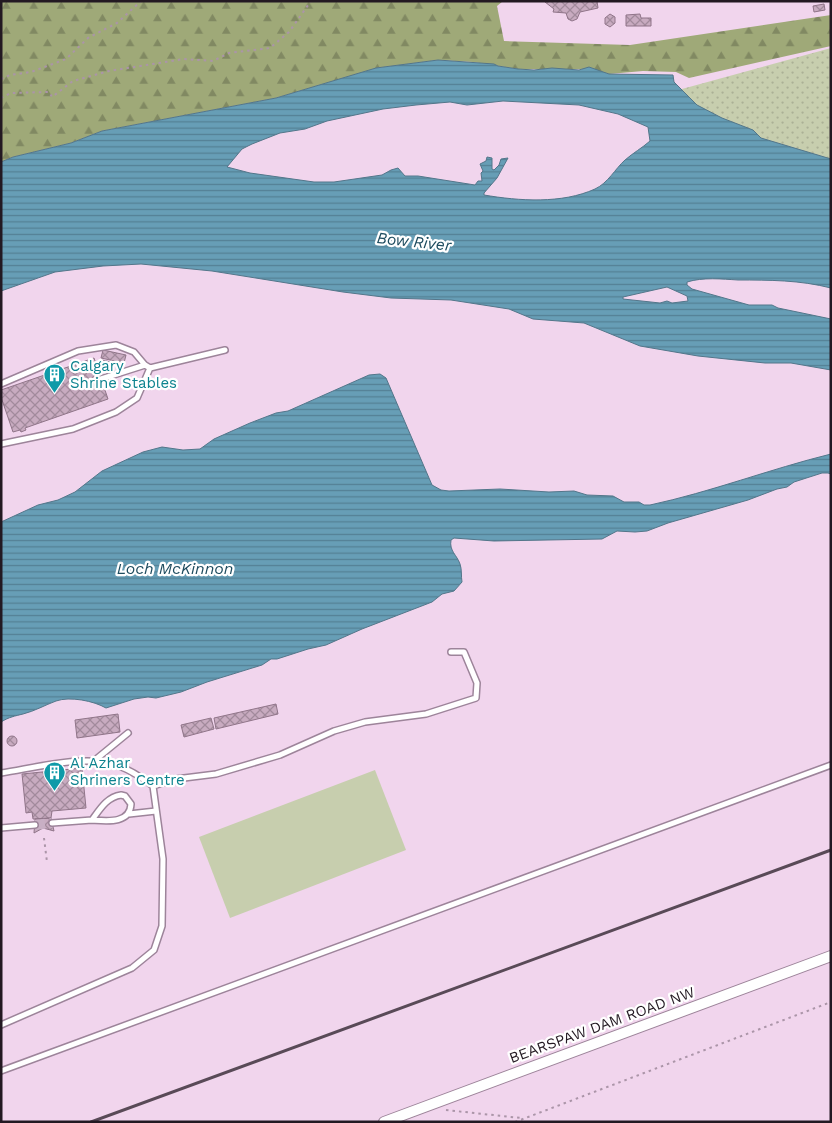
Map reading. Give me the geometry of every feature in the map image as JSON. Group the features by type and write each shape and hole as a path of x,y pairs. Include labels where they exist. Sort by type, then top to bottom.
{"street":[{"name":"BEARSPAW DAM ROAD NW","path":"384,1122 831,956"}],"lane":[{"path":"1,384 78,351 116,345 134,352 148,366"},
{"path":"101,379 148,366 225,350"},
{"path":"1,444 73,429 116,412 137,398 148,366"},
{"path":"153,786 176,779 216,774 280,754 334,731 365,722 426,714 476,698 477,683 464,652 451,652"},
{"path":"94,760 128,733"},
{"path":"1,773 94,760 114,764 134,772 153,786 163,859 162,926 154,950 132,968 1,1025"},
{"path":"1,1071 831,765"},
{"path":"92,820 106,802 116,796 126,796 129,800 131,804 129,814"},
{"path":"52,823 120,819 129,814 156,811"},
{"path":"1,828 35,825"}],"path":[{"path":"1,79 10,75 31,72 66,59 88,38 116,23 142,1"},
{"path":"1,98 11,94 49,92 52,97 73,81 109,71 184,59 213,61 229,54 270,48 289,32 311,1"},
{"path":"44,838 46,862"},
{"path":"515,1122 831,1002"},
{"path":"441,1110 524,1118"}],"green space":[{"path":"1,1 503,1 497,6 504,41 630,45 831,15 831,46 689,78 676,72 643,71 609,74 585,69 518,69 473,62 438,60 377,68 276,98 102,131 71,143 13,157 1,162"},
{"path":"831,48 831,167 735,137 671,92"},
{"path":"375,770 406,850 230,918 199,837"}],"water":[{"name":"Bow River","path":"438,60 494,64 518,69 552,68 579,70 589,67 609,74 673,75 674,82 697,105 722,118 753,130 761,138 831,159 831,288 808,283 784,281 719,279 693,280 687,282 687,285 692,289 749,305 772,305 778,308 831,319 831,370 791,363 765,363 698,356 640,346 584,323 533,319 509,309 451,300 391,298 212,271 141,264 103,266 55,272 1,291 1,162 13,157 71,143 102,131 276,98 376,68","holes":["503,101 579,105 618,114 648,127 650,141 625,160 608,180 595,189 569,197 540,200 511,199 484,195 497,178 508,158 501,159 499,165 494,170 492,169 492,158 487,157 486,161 480,164 483,171 481,173 482,181 478,181 475,185 418,176 405,176 398,168 382,175 334,182 314,182 250,173 227,167 242,149 252,144 280,133 305,129 327,121 383,109 416,105 450,102 467,105","667,287 687,296 688,301 660,303 623,299 623,297"]},
{"name":"Loch McKinnon","path":"380,374 386,378 432,485 441,490 574,491 587,495 613,496 624,502 639,502 644,505 650,505 695,494 831,454 831,474 822,473 748,500 647,531 617,531 602,539 494,541 454,538 451,540 451,547 460,564 462,582 454,591 442,594 432,602 326,645 271,659 262,665 181,692 156,698 134,699 106,708 82,700 62,700 1,722 1,522 38,505 58,500 75,492 102,471 143,452 162,447 183,450 200,449 214,439 250,423 276,413 288,411 369,375"}],"building":[{"path":"545,1 597,1 598,8 580,12 577,19 572,21 568,19 566,13 553,12 554,9"},
{"path":"824,4 825,10 814,12 813,6"},
{"path":"610,14 615,17 615,23 610,27 605,24 605,18"},
{"path":"640,14 641,18 651,18 651,26 626,26 626,15"},
{"path":"103,350 126,355 124,363 101,358"},
{"name":"Calgary Shrine Stables","path":"94,358 108,399 25,428 26,430 21,432 20,430 13,432 1,397 1,390"},
{"path":"102,360 115,363 114,366 101,363"},
{"path":"276,704 278,714 216,729 214,718"},
{"path":"118,714 120,732 77,738 75,720"},
{"path":"211,718 214,729 184,737 181,725"},
{"path":"10,736 14,736 17,741 16,745 10,746 7,743 7,739"},
{"name":"Al Azhar Shriners Centre","path":"82,768 86,808 52,811 51,818 33,819 32,812 26,813 22,774"},
{"path":"51,818 54,831 43,828 34,833 35,819"}],"tunnel":[{"path":"35,825 52,823"}],"railway":[{"path":"91,1122 831,850"}],"place":[{"name":"Calgary Shrine Stables","path":"54,394"},
{"name":"Al Azhar Shriners Centre","path":"54,791"}]}
